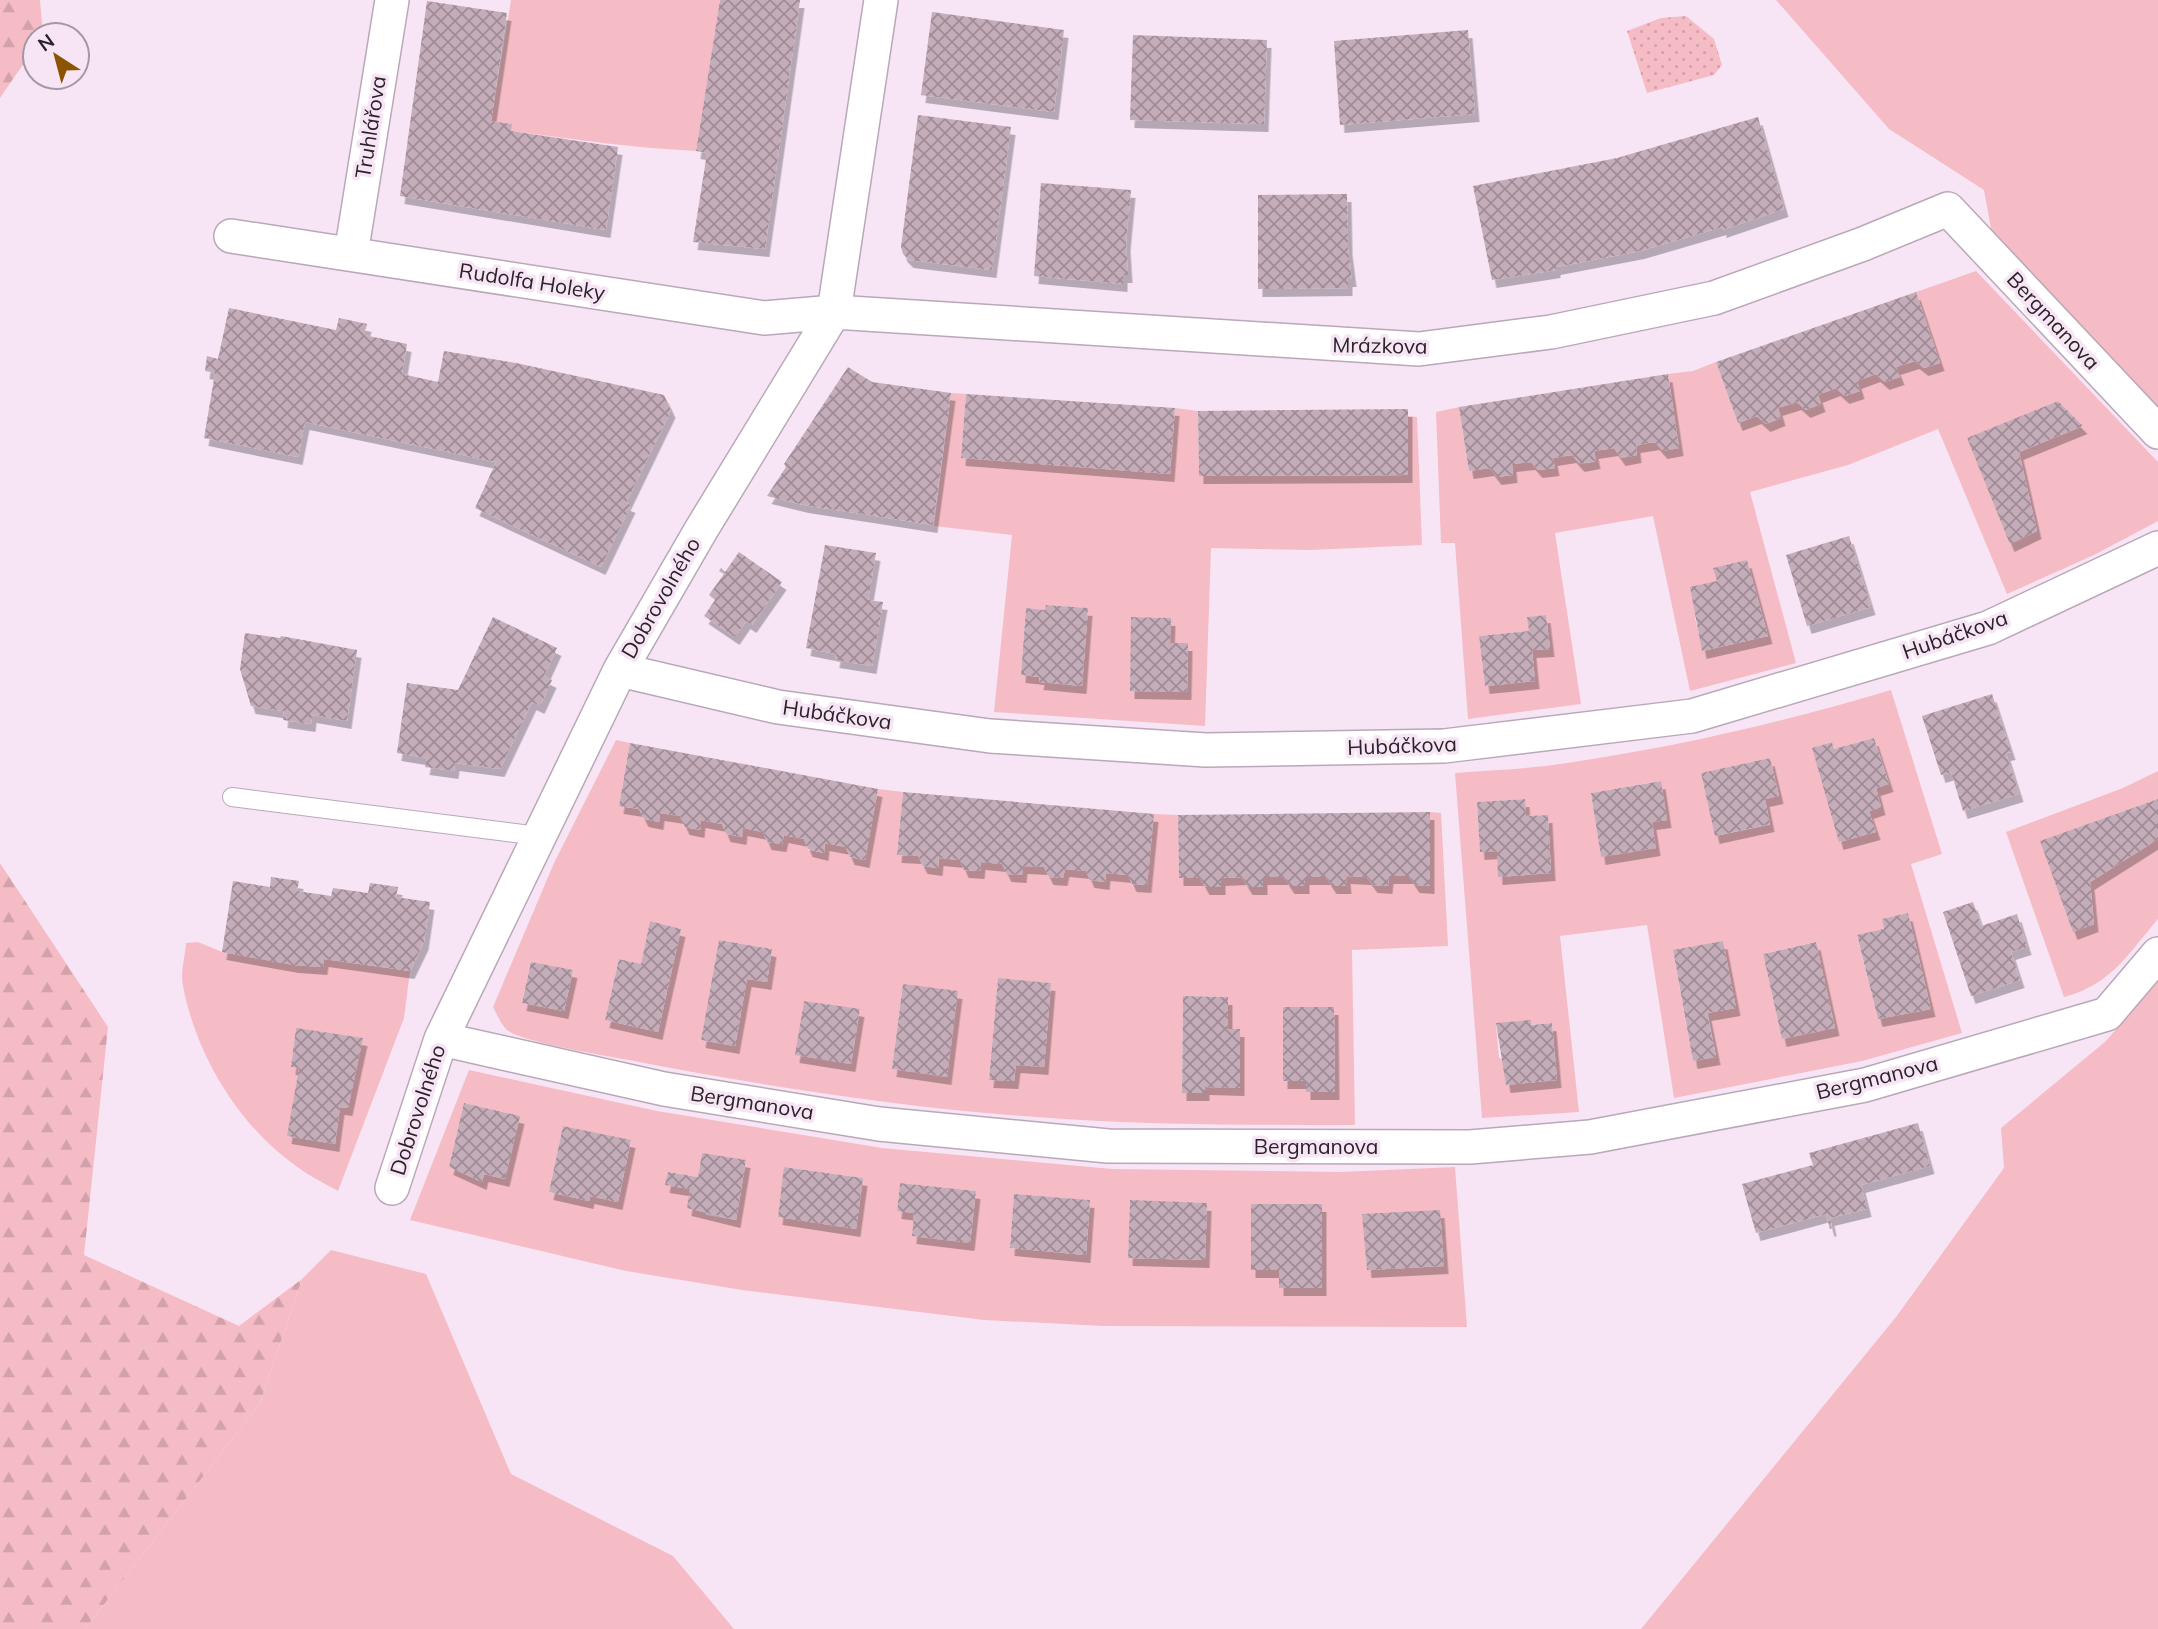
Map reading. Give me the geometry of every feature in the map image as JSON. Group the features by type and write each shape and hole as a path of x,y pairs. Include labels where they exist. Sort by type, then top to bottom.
{"street":[{"name":"Truhlářova","path":"351,254 392,0"},
{"name":"Dobrovolného","path":"392,1188 441,1039 620,670 701,530 834,313 881,0"},
{"name":"Mrázkova","path":"834,313 1419,349 1551,332 1714,298 1864,244 1948,209"},
{"name":"Bergmanova","path":"1948,209 2158,432"},
{"name":"Rudolfa Holeky","path":"231,236 764,318 834,313"},
{"name":"Hubáčkova","path":"620,670 778,707 990,736 1206,750 1444,746 1692,716 1988,628 2158,548"},
{"name":"Bergmanova","path":"441,1039 664,1089 879,1124 1108,1146 1470,1147 1590,1138 1865,1085 2106,1014 2158,954"}],"lane":[{"path":"232,797 538,835"}],"green space":[{"path":"0,0 40,0 42,21 21,21 21,67 0,98"},
{"path":"511,0 720,0 696,151 511,131 511,124 491,121"},
{"path":"1776,0 2158,0 2158,411 1992,234 1984,190 1889,129"},
{"path":"1686,16 1714,39 1722,65 1714,75 1647,93 1627,31 1661,18"},
{"path":"1976,271 2158,462 2158,521 2094,555 2007,594 1938,429 1848,465 1750,492 1796,663 1690,691 1653,516 1555,533 1581,704 1468,719 1455,543 1441,543 1436,412 1459,407 1469,471 1490,468 1497,477 1513,475 1512,464 1531,462 1539,470 1554,468 1553,458 1572,455 1580,464 1595,462 1594,451 1614,448 1622,458 1642,444 1662,444 1679,448 1668,374 1693,371 1716,362 1738,423 1757,416 1766,424 1781,418 1778,408 1797,402 1806,410 1818,395 1836,388 1845,396 1860,391 1857,381 1876,374 1885,382 1899,377 1896,367 1915,361 1924,368 1940,363 1916,292","holes":["2058,401 2083,426 2019,452 2037,531 2016,539 1967,439","1747,561 1768,636 1703,651 1695,618 1717,581 1714,568","1546,615 1550,648 1532,650 1535,681 1485,686 1479,636 1529,631 1528,617"]},
{"path":"951,393 966,394 961,458 1170,474 1175,408 1198,411 1199,476 1407,475 1408,416 1417,417 1422,545 1310,550 1211,548 1205,726 994,712 1012,535 934,526","holes":["1046,605 1088,608 1082,686 1040,682 1039,677 1021,675 1026,608 1045,610","1132,617 1170,618 1170,643 1188,643 1187,692 1130,690"]},
{"path":"1891,690 1942,854 1911,864 1962,1033 1862,1061 1674,1098 1647,925 1560,936 1579,1112 1482,1118 1455,773 1525,768 1608,757 1770,723","holes":["1874,738 1889,783 1876,788 1881,807 1869,811 1875,832 1840,842 1812,748 1832,742 1834,749","1770,758 1779,795 1765,799 1770,825 1716,836 1701,773","1660,781 1666,819 1652,822 1655,848 1601,856 1591,793","1524,799 1526,816 1548,815 1551,873 1499,877 1497,851 1480,851 1477,802","1908,913 1931,1009 1878,1019 1857,936 1884,929 1882,919","1723,941 1735,1008 1708,1013 1716,1056 1693,1061 1673,951","1815,942 1835,1027 1782,1039 1763,954","1531,1021 1531,1025 1552,1023 1557,1080 1506,1085 1504,1059 1499,1058 1496,1024"]},
{"path":"616,740 630,743 619,806 639,809 644,819 659,822 660,813 680,816 685,827 699,830 701,820 722,824 726,834 741,837 743,828 763,832 767,842 782,844 784,835 804,839 808,850 824,853 825,843 846,847 850,857 864,860 878,789 903,792 897,855 918,856 923,866 938,868 939,858 960,860 965,870 980,871 981,862 1044,867 1049,877 1063,878 1065,869 1086,871 1090,880 1105,882 1106,873 1128,875 1132,884 1146,885 1154,814 1178,815 1179,877 1200,878 1205,887 1221,878 1242,877 1248,887 1263,877 1284,877 1290,886 1304,886 1305,877 1326,877 1332,886 1346,886 1346,876 1367,877 1373,885 1388,886 1389,876 1409,876 1415,885 1429,886 1430,812 1441,813 1448,946 1352,950 1355,1125 1173,1124 955,1110 737,1080 565,1048 515,1035 507,1030 493,1007 554,863","holes":["650,921 681,929 658,1032 605,1020 619,959 641,964","719,940 772,949 767,982 747,979 735,1046 701,1040","531,962 573,971 564,1011 522,1003","998,979 1051,983 1044,1067 1016,1065 1014,1081 989,1079","903,984 947,1076 892,1069","1183,996 1228,997 1228,1029 1240,1030 1240,1087 1205,1087 1182,1092","804,1001 860,1010 851,1063 796,1055","1334,1007 1335,1092 1306,1092 1306,1081 1283,1081 1283,1008"]},
{"path":"2158,771 2158,799 2041,841 2073,931 2094,924 2090,882 2158,839 2158,919 2107,976 2064,997 2006,832 2123,788"},
{"path":"0,863 108,1027 84,1255 239,1326 302,1279 260,1403 85,1629 0,1629"},
{"path":"198,942 222,952 323,967 324,959 410,971 404,1018 338,1191 306,1173 275,1150 256,1131 223,1087 209,1063 189,1012 182,981 186,943","holes":["296,1029 362,1038 348,1108 340,1107 335,1144 288,1136 299,1068 291,1067"]},
{"path":"2158,980 2158,1629 1641,1629 1896,1317 2004,1168 2001,1128 2106,1041"},
{"path":"469,1070 657,1111 882,1148 1112,1169 1340,1172 1455,1167 1467,1327 1103,1326 984,1320 742,1290 626,1271 410,1220","holes":["464,1103 519,1116 504,1179 484,1174 482,1181 449,1167","563,1126 631,1141 618,1202 590,1196 589,1201 549,1192","702,1153 746,1161 736,1220 706,1215 690,1189 666,1185 668,1172 698,1177","785,1167 863,1178 856,1228 778,1217","900,1183 976,1191 970,1242 912,1236 914,1213 897,1210","1014,1194 1090,1200 1086,1255 1010,1248","1130,1201 1207,1203 1205,1260 1128,1258","1251,1204 1322,1204 1322,1288 1279,1288 1279,1270 1251,1270","1363,1214 1443,1266 1367,1270"]},
{"path":"331,1250 426,1274 511,1474 673,1556 734,1629 85,1629 260,1403 302,1279"}],"building":[{"path":"720,0 800,0 765,249 693,242 707,153 696,151"},
{"path":"427,1 507,13 491,121 512,124 511,131 618,147 606,230 400,196"},
{"path":"932,12 1064,30 1054,112 921,95"},
{"path":"1468,30 1475,114 1340,125 1334,41"},
{"path":"1133,35 1267,40 1264,124 1130,120"},
{"path":"918,115 1011,127 992,270 909,260 903,254 901,247"},
{"path":"1758,117 1784,209 1722,230 1722,227 1640,251 1556,267 1556,270 1492,280 1473,186 1617,158"},
{"path":"1041,183 1131,190 1126,243 1128,275 1123,275 1123,284 1034,276"},
{"path":"1347,194 1348,247 1352,279 1348,279 1348,288 1258,289 1258,195"},
{"path":"1916,292 1940,363 1924,368 1915,361 1896,367 1900,377 1885,382 1876,374 1857,381 1860,391 1845,396 1836,388 1818,395 1821,404 1806,410 1797,402 1778,408 1781,418 1766,424 1757,416 1738,423 1716,362"},
{"path":"229,308 336,330 339,318 367,324 364,335 407,344 402,374 438,382 444,351 516,363 664,395 671,410 626,503 631,505 601,567 475,508 496,462 305,422 298,457 204,438 215,373 205,371 207,356 218,359"},
{"path":"848,367 872,382 951,393 933,525 804,505 767,496 786,467 784,464"},
{"path":"1668,374 1679,448 1663,451 1655,442 1636,445 1637,455 1621,458 1614,448 1594,451 1596,461 1580,464 1572,455 1553,458 1555,468 1538,470 1531,462 1512,464 1513,475 1497,477 1490,468 1469,471 1459,407"},
{"path":"966,394 1175,408 1170,474 961,458"},
{"path":"2058,401 2083,426 2019,452 2037,531 2010,544 1967,438"},
{"path":"1408,409 1408,475 1199,476 1198,411"},
{"path":"1849,536 1871,607 1807,626 1786,555"},
{"path":"825,545 876,553 868,600 883,602 872,666 835,660 836,654 806,648"},
{"path":"739,552 782,582 752,625 746,621 735,637 704,616 715,600 709,595 724,574 719,571 721,568 725,572"},
{"path":"1747,560 1768,636 1702,651 1690,587 1717,581 1713,568"},
{"path":"1046,605 1088,608 1082,686 1039,682 1040,677 1021,675 1026,608 1045,610"},
{"path":"1546,615 1550,649 1532,650 1535,681 1485,686 1479,636 1529,631 1527,617"},
{"path":"493,617 557,648 544,676 552,680 540,706 532,702 500,769 455,763 454,771 425,767 427,758 397,753 407,683 458,690"},
{"path":"1131,617 1171,618 1170,643 1188,643 1187,692 1130,691"},
{"path":"245,633 281,636 357,650 347,721 312,715 311,724 283,720 284,711 251,706 240,669"},
{"path":"1992,694 2011,752 2006,753 2019,794 1963,811 1951,772 1941,775 1922,716"},
{"path":"1874,738 1889,784 1876,788 1881,807 1869,811 1876,832 1839,842 1812,748 1832,742 1834,749"},
{"path":"630,743 878,789 865,860 850,857 846,847 825,843 824,853 808,849 804,839 784,835 782,844 767,842 763,832 743,828 742,837 726,834 722,824 701,820 700,830 685,827 680,816 660,813 659,822 644,819 639,809 619,806"},
{"path":"1770,758 1779,796 1765,799 1770,824 1715,836 1701,773"},
{"path":"1661,781 1667,820 1652,822 1656,848 1601,857 1591,793"},
{"path":"903,792 1154,814 1147,885 1132,884 1128,875 1106,873 1105,882 1090,880 1086,871 1065,869 1063,878 1049,877 1044,867 1023,866 1022,875 1007,874 1002,864 981,862 980,871 964,870 960,860 939,858 938,868 923,866 918,856 897,855"},
{"path":"1525,799 1526,816 1548,815 1551,873 1498,877 1497,851 1480,852 1477,802"},
{"path":"2158,799 2158,839 2090,882 2094,924 2073,932 2040,841"},
{"path":"1430,812 1430,886 1415,885 1409,876 1389,876 1388,886 1373,885 1367,877 1346,876 1347,886 1332,886 1326,877 1305,877 1305,886 1290,886 1284,877 1263,877 1263,887 1248,887 1242,877 1221,878 1221,887 1205,887 1200,878 1179,878 1178,815"},
{"path":"271,877 299,881 297,891 331,896 333,888 368,893 370,883 398,887 396,897 430,902 424,942 410,971 324,959 323,967 294,965 222,952 233,881 270,887"},
{"path":"1973,902 1981,926 2017,914 2027,947 2011,952 2020,980 1971,996 1943,912"},
{"path":"1908,913 1931,1009 1878,1019 1857,935 1884,929 1882,919"},
{"path":"650,921 681,929 658,1032 605,1020 619,959 641,964"},
{"path":"719,940 772,949 767,982 747,979 735,1046 701,1040"},
{"path":"1723,941 1736,1008 1707,1013 1716,1057 1693,1061 1673,950"},
{"path":"1816,942 1835,1028 1782,1039 1763,954"},
{"path":"531,962 573,970 564,1011 522,1003"},
{"path":"998,978 1051,983 1044,1067 1016,1065 1014,1081 989,1080"},
{"path":"903,984 958,991 947,1077 892,1069"},
{"path":"1183,996 1228,997 1228,1029 1240,1029 1240,1088 1205,1087 1205,1093 1182,1093"},
{"path":"804,1001 860,1009 851,1064 795,1055"},
{"path":"1283,1007 1334,1007 1335,1092 1306,1092 1306,1081 1283,1081"},
{"path":"1531,1020 1531,1025 1552,1023 1557,1080 1506,1085 1496,1023"},
{"path":"296,1028 363,1038 348,1108 340,1107 335,1144 287,1136 299,1068 291,1067"},
{"path":"464,1103 520,1116 505,1179 484,1174 482,1182 449,1167"},
{"path":"1918,1123 1930,1166 1861,1185 1867,1209 1830,1218 1830,1229 1826,1214 1756,1233 1742,1184 1813,1165 1809,1153"},
{"path":"563,1126 631,1140 618,1202 590,1196 589,1201 549,1192"},
{"path":"702,1153 746,1160 736,1220 687,1208 690,1189 665,1185 668,1172 698,1177"},
{"path":"784,1167 863,1178 856,1229 778,1217"},
{"path":"900,1183 976,1191 970,1243 912,1236 914,1213 897,1211"},
{"path":"1014,1194 1090,1200 1086,1255 1010,1248"},
{"path":"1130,1200 1207,1203 1205,1260 1128,1258"},
{"path":"1251,1204 1322,1204 1322,1288 1279,1288 1279,1270 1251,1270"},
{"path":"1440,1210 1444,1266 1367,1270 1362,1214"}]}
